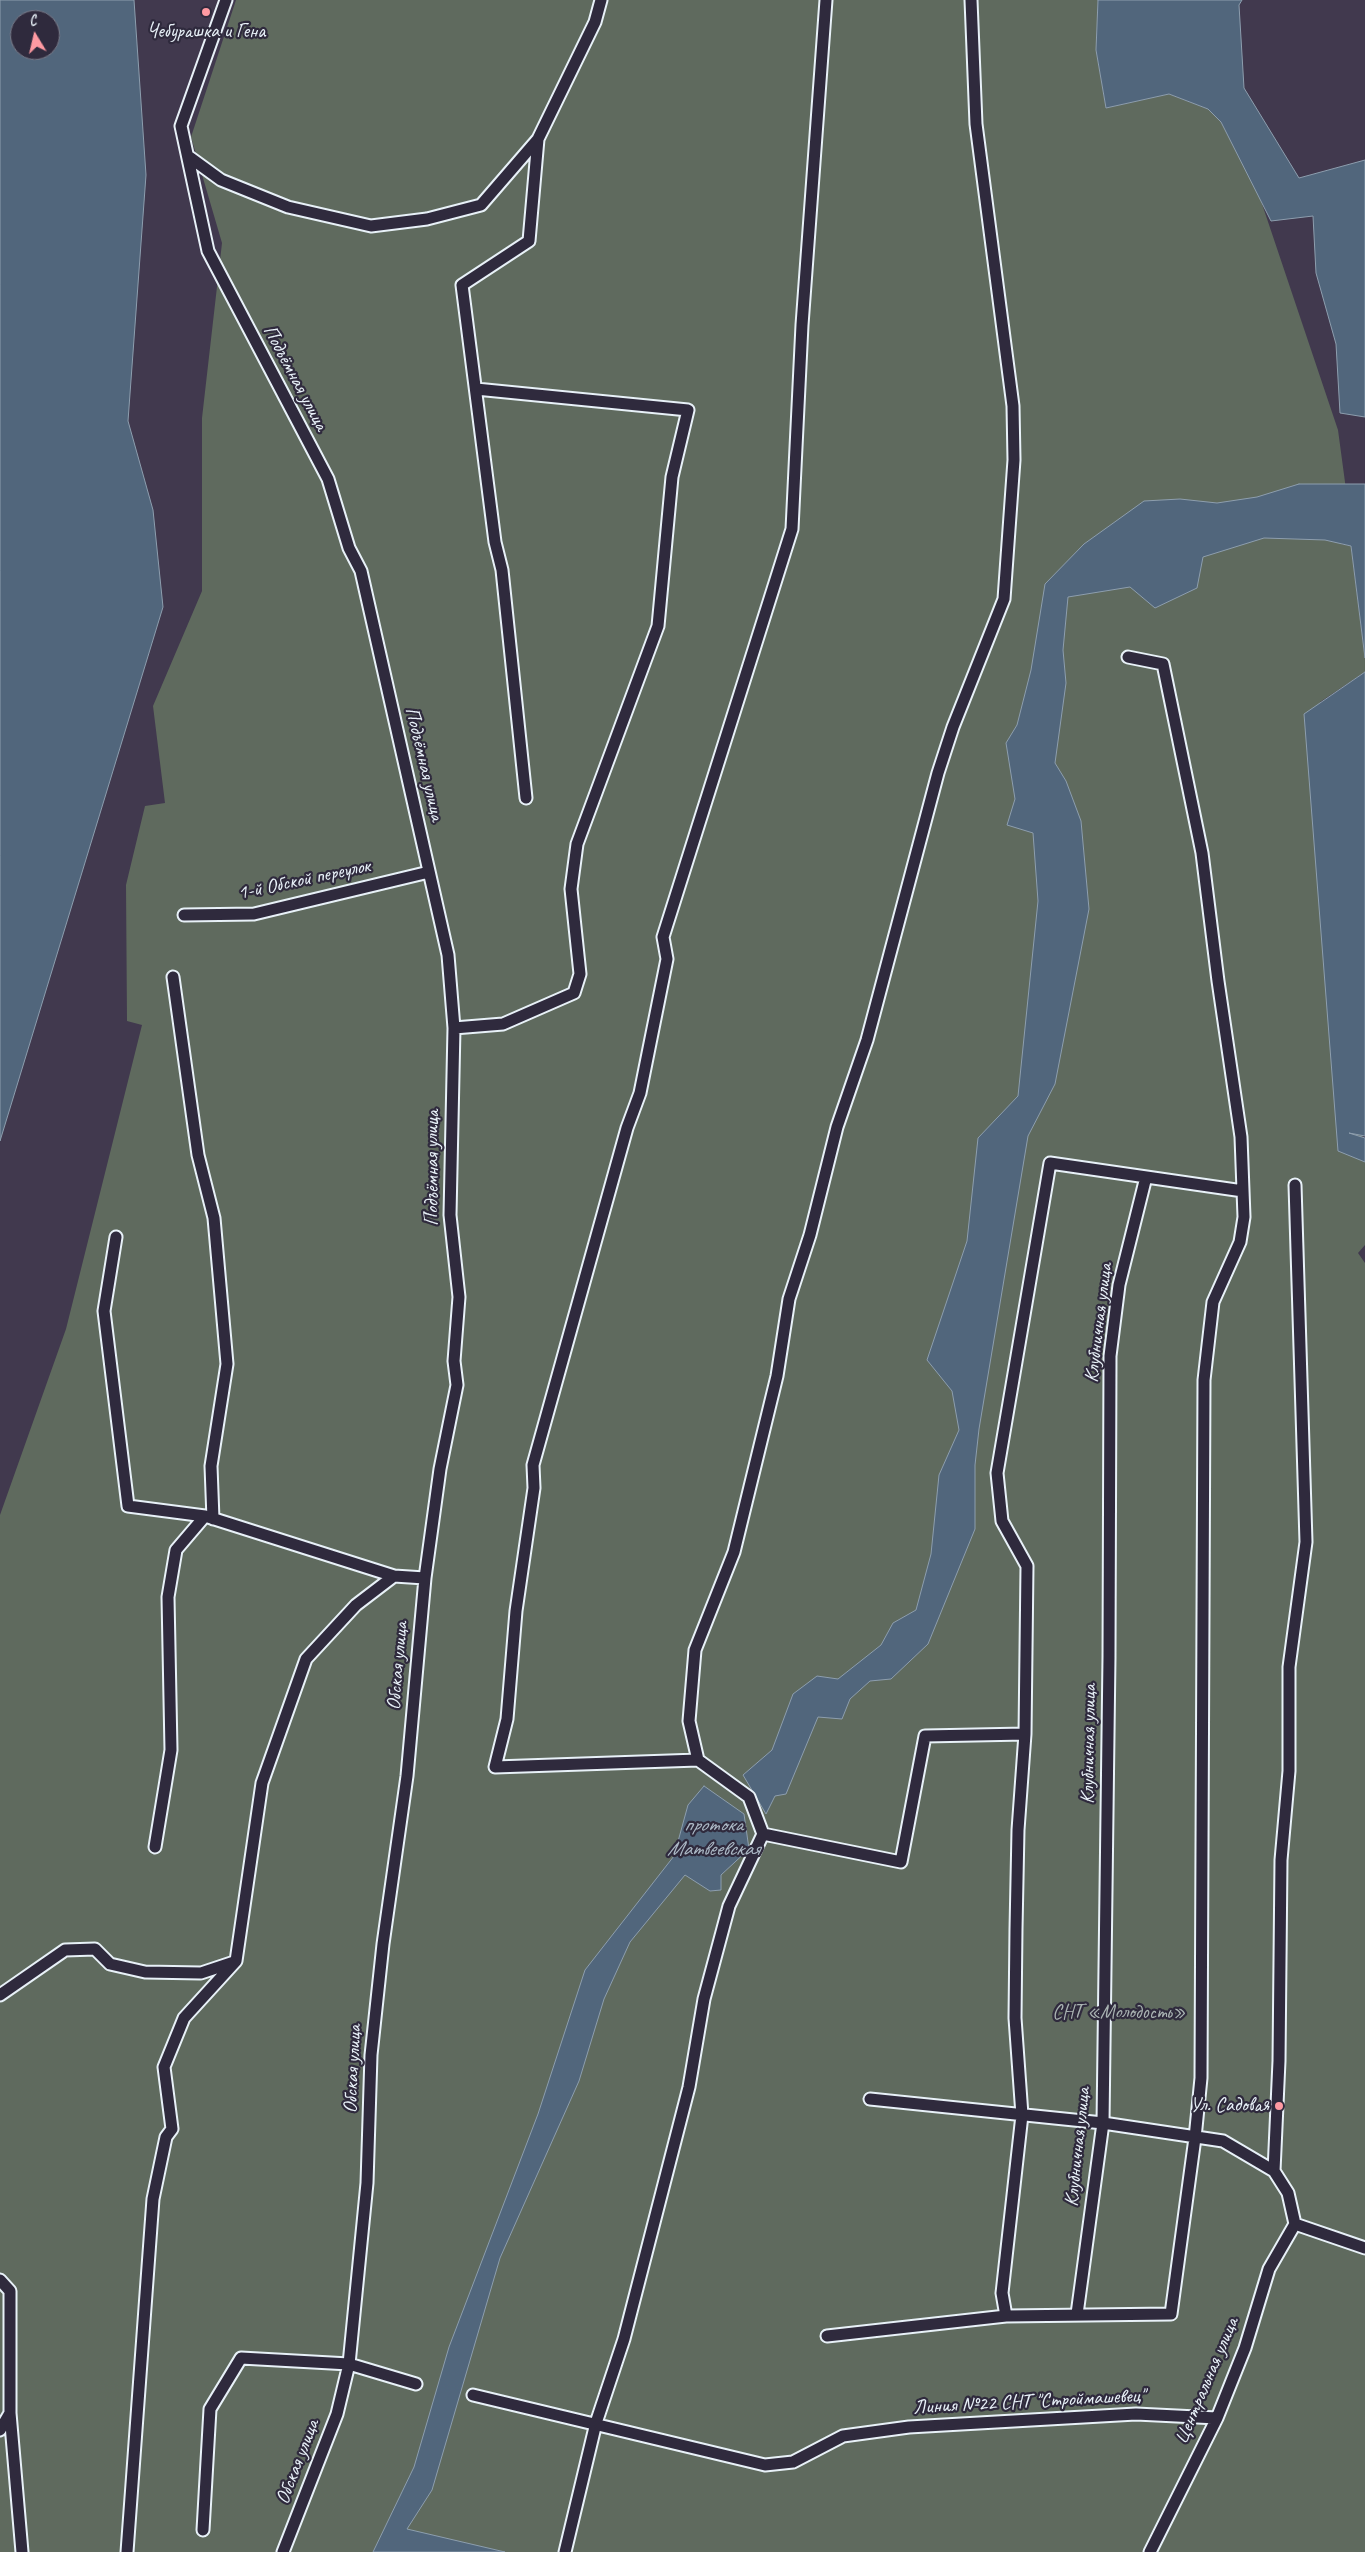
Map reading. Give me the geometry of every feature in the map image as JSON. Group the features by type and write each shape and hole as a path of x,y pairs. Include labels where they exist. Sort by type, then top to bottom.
{"street":[{"name":"Подъёмная улица","path":"226,0 181,126 208,251 328,479 349,548 361,571 448,955 454,1028 450,1215 459,1297 454,1361 458,1385 440,1469 424,1578"},
{"path":"188,156 221,180 288,207 371,226 427,219 482,205 538,139 596,22 601,0"},
{"path":"565,2552 596,2423 624,2339 688,2087 704,1999 729,1906 763,1834 749,1797 698,1760 495,1767 507,1719 516,1611 534,1488 533,1465 627,1128 640,1093 667,958 663,937 792,529 802,325 826,0"},
{"path":"698,1760 689,1721 695,1650 734,1552 776,1376 789,1299 810,1235 837,1127 867,1040 938,773 953,727 1004,599 1014,460 1013,406 976,124 972,0"},
{"path":"526,798 502,570 495,542 462,285 529,242 538,139"},
{"path":"454,1028 503,1024 574,993 580,974 571,889 577,844 658,626 672,477 688,410 476,389"},
{"path":"827,2336 1006,2316 1170,2314 1196,2138 1201,2049 1204,1380 1212,1302 1240,1242 1244,1217 1241,1136 1218,981 1207,878 1163,664 1128,657"},
{"name":"1-й Обской переулок","path":"184,915 254,914 429,872"},
{"path":"155,1847 170,1750 168,1597 176,1550 209,1517 211,1466 227,1364 214,1218 198,1155 173,978"},
{"path":"1006,2316 1002,2293 1022,2115 1016,1988 1018,1830 1025,1734 1027,1566 1002,1521 997,1473 1050,1162 1243,1191"},
{"name":"Клубничная улица","path":"1077,2314 1103,2123 1110,1657 1110,1356 1120,1285 1146,1177"},
{"path":"1274,2171 1279,2061 1281,1860 1288,1771 1289,1667 1306,1542 1295,1185"},
{"path":"116,1237 104,1311 128,1506 209,1517 394,1576 424,1578"},
{"path":"127,2552 153,2199 166,2138 172,2129 164,2067 184,2018 236,1961 262,1783 306,1659 356,1606 394,1576"},
{"name":"Обская улица","path":"283,2552 337,2414 349,2364 367,2183 371,2055 383,1944 408,1776 424,1578"},
{"path":"763,1834 901,1862 925,1736 1025,1734"},
{"path":"0,1994 65,1950 95,1949 110,1964 144,1972 201,1973 236,1961"},
{"path":"870,2099 1103,2123 1223,2141 1274,2171 1288,2193 1295,2224 1365,2248"},
{"name":"Центральная улица","path":"1150,2552 1217,2418 1246,2348 1274,2256 1295,2224"},
{"path":"0,2280 10,2291 10,2413 22,2552"},
{"path":"203,2530 210,2409 241,2358 349,2364 416,2384"},
{"name":"Линия №22 СНТ \"Строймашевец\"","path":"473,2395 765,2465 793,2462 843,2436 909,2427 1136,2414 1217,2418"},
{"path":"0,2430 10,2413"}],"green space":[{"name":"СНТ «Молодость»","path":"236,0 1098,0 1096,50 1106,108 1169,94 1208,109 1221,122 1258,192 1338,430 1347,497 1341,544 1351,546 1365,658 1365,672 1320,702 1316,735 1365,1158 1365,1245 1358,1253 1365,1263 1365,2552 0,2552 0,1515 66,1329 142,1025 127,1021 126,885 145,806 165,803 153,706 202,591 202,418 222,243 191,137"}],"water":[{"path":"0,0 134,0 146,175 128,421 153,510 163,607 0,1141"},
{"path":"1098,0 1242,0 1239,5 1244,88 1299,178 1365,160 1365,417 1340,413 1336,344 1316,273 1313,216 1271,221 1221,122 1208,109 1169,94 1106,108 1096,50"},
{"path":"1299,484 1365,484 1365,658 1351,546 1325,540 1264,538 1203,557 1197,588 1155,608 1130,587 1068,597 1063,650 1066,683 1055,763 1066,781 1081,821 1089,909 1055,1084 1028,1136 979,1429 975,1465 975,1529 928,1644 891,1679 870,1681 850,1699 842,1719 818,1717 786,1794 775,1796 766,1814 743,1775 772,1750 793,1694 817,1676 838,1679 881,1645 893,1623 916,1610 931,1554 939,1475 959,1430 952,1391 927,1360 967,1241 978,1138 1018,1096 1038,901 1033,833 1007,825 1015,799 1006,743 1017,725 1031,670 1045,584 1084,544 1144,501 1180,499 1217,503 1257,497"},
{"path":"1365,672 1365,1136 1349,1133 1365,1138 1365,1162 1338,1151 1304,714"},
{"name":"протока Матвеевская","path":"704,1786 744,1814 749,1849 721,1875 721,1890 710,1891 685,1875 630,1942 604,1999 579,2081 500,2258 432,2490 407,2529 505,2552 373,2552 414,2467 449,2347 538,2114 585,1970 674,1856 688,1805"}],"place":[{"name":"Чебурашка и Гена","path":"206,12"},
{"name":"Ул. Садовая","path":"1279,2106"}]}
